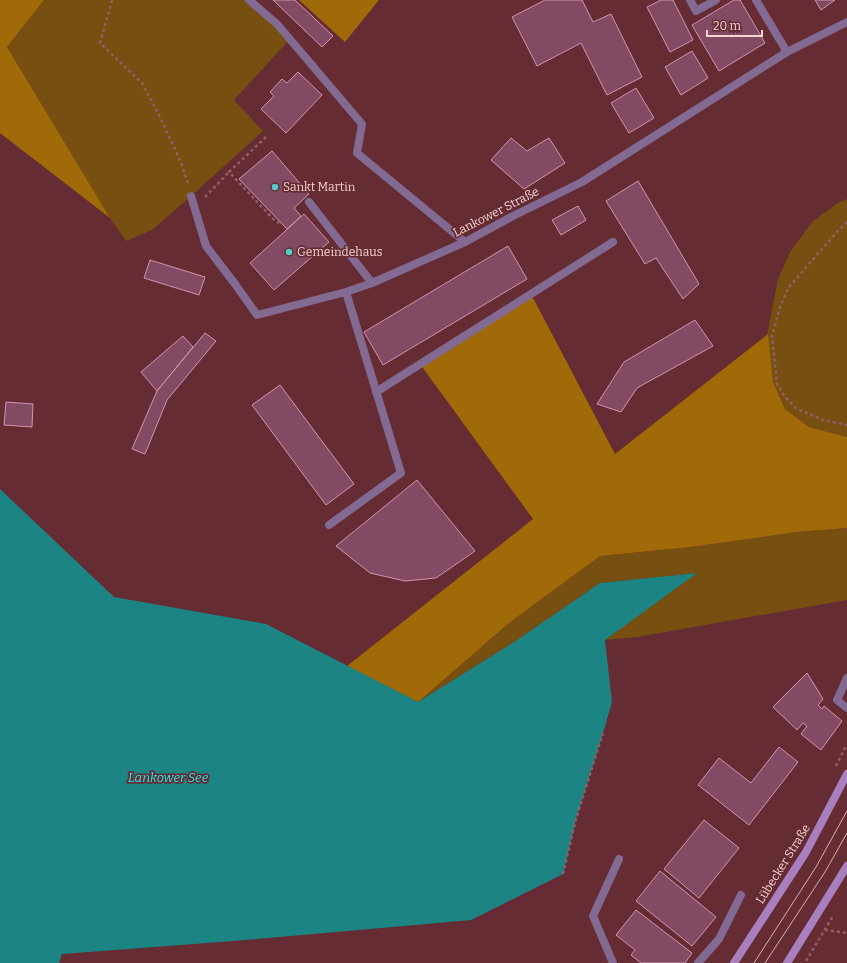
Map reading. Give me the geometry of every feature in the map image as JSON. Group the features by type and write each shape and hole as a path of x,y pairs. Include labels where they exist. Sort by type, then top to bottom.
{"street":[{"path":"249,0 277,24 362,124 357,154 465,242"},
{"path":"690,0 696,11 716,0"},
{"path":"756,0 787,52"},
{"name":"Lankower Straße","path":"191,196 206,246 257,315 346,292 465,242 513,216 582,182 787,52 847,22"},
{"path":"308,202 372,282"},
{"path":"376,392 613,242"},
{"path":"329,525 401,473 346,292"},
{"path":"847,678 837,700 847,708"},
{"name":"Lübecker Straße","path":"734,963 806,852 847,774"},
{"path":"612,963 593,916 619,859"},
{"path":"787,963 847,866"},
{"path":"698,963 719,939 741,895"}],"path":[{"path":"112,0 100,43 142,83 162,121 182,165 191,196"},
{"path":"195,207 266,137"},
{"path":"229,172 275,221 282,224"},
{"path":"847,222 790,287 780,307 772,336 777,384 786,398 797,408 823,420 847,425"},
{"path":"563,874 576,819 603,733"},
{"path":"836,766 847,744"},
{"path":"805,963 825,930 847,932"}],"shaded area":[{"path":"0,0 44,0 7,47 110,218 0,133"},
{"path":"44,0 249,0 290,39 234,100 263,131 152,230 126,241 110,218 7,47"},
{"path":"299,0 379,0 345,42"},
{"path":"847,199 847,437 809,427 785,409 773,382 767,335 778,279 790,252 813,221 838,203"},
{"path":"531,294 615,454 768,334 773,382 785,409 809,427 847,437 847,528 797,532 691,547 600,556 509,623 418,702 347,666 533,519 420,364"},
{"path":"847,528 847,600 637,637 605,640 696,573 600,583 517,640 418,702 509,623 600,556 691,547 797,532"}],"water":[{"name":"Lankower See","path":"0,489 114,597 266,624 418,702 517,640 600,583 697,573 605,640 612,702 576,819 563,874 471,920 233,941 62,954 59,963 0,963"}],"building":[{"path":"273,0 295,0 333,36 322,47"},
{"path":"545,0 582,0 593,22 611,14 642,77 607,95 581,43 537,66 512,17"},
{"path":"661,0 673,0 693,40 670,52 647,7"},
{"path":"734,0 740,0 765,43 719,71 692,25"},
{"path":"815,0 835,0 821,10"},
{"path":"692,51 708,78 681,95 665,67"},
{"path":"298,72 322,95 286,133 261,109 274,96 270,92 282,79 287,83"},
{"path":"636,88 654,118 629,133 611,103"},
{"path":"511,138 527,151 549,138 565,163 524,189 491,160"},
{"name":"Sankt Martin","path":"272,151 309,194 294,208 301,216 287,229 239,179"},
{"path":"638,181 699,284 683,299 656,258 645,264 606,201"},
{"path":"578,206 586,220 561,235 552,220"},
{"name":"Gemeindehaus","path":"304,214 329,242 274,290 250,263"},
{"path":"508,246 527,279 383,365 364,332"},
{"path":"150,260 205,277 199,295 144,278"},
{"path":"695,320 713,346 637,388 621,412 597,404 624,362"},
{"path":"205,333 216,341 167,400 145,454 132,449 157,391"},
{"path":"183,336 193,347 157,391 141,372"},
{"path":"280,385 354,484 326,505 252,405"},
{"path":"6,402 33,404 32,427 4,425"},
{"path":"417,480 475,551 436,578 405,581 370,573 336,546"},
{"path":"807,673 823,699 818,705 822,709 824,706 842,721 821,750 801,734 807,726 803,723 797,730 773,707"},
{"path":"779,747 798,762 749,825 698,785 719,758 751,783"},
{"path":"704,820 739,848 699,898 664,869"},
{"path":"660,871 716,917 692,946 636,901"},
{"path":"636,910 692,953 685,963 641,963 631,955 635,950 616,935"}],"tram line":[{"path":"754,963 816,867 847,811"},
{"path":"765,963 825,872 847,833"}],"place":[{"name":"Sankt Martin","path":"275,187"},
{"name":"Gemeindehaus","path":"289,252"}]}
